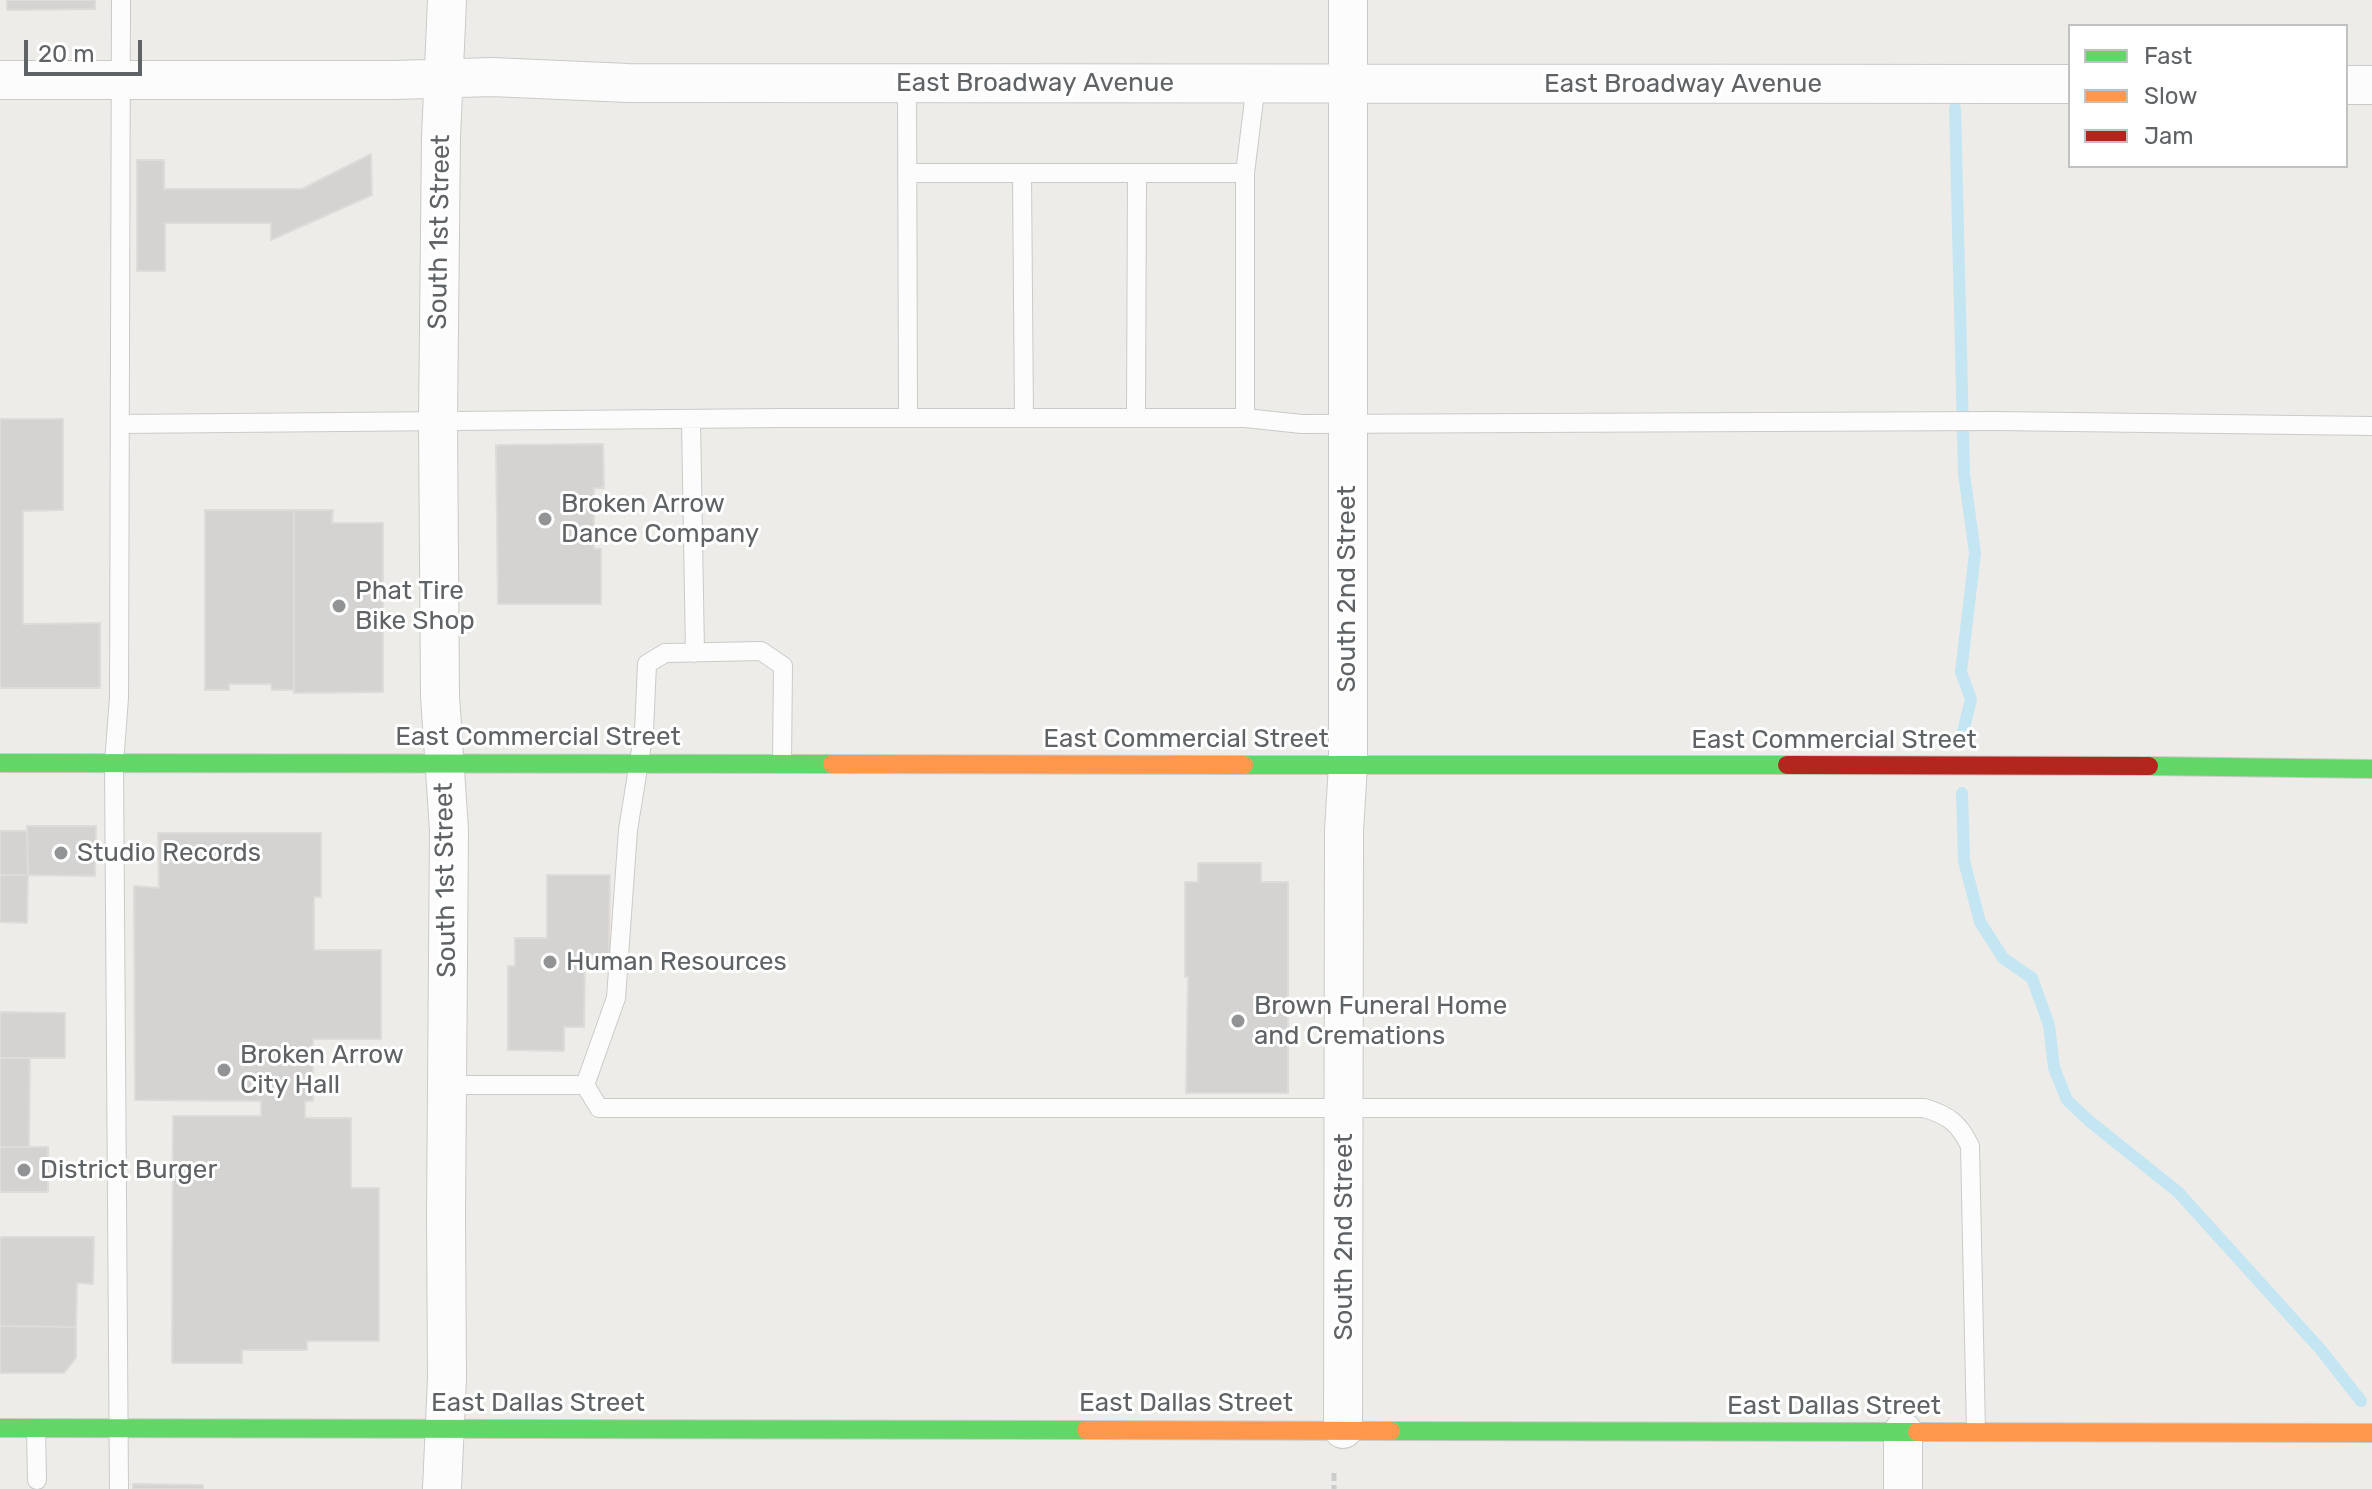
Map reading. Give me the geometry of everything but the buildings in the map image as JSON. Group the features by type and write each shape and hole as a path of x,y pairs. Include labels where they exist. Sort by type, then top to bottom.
{"street":[{"name":"South 1st Street","path":"442,1489 449,830 440,696 438,421 447,0"},
{"name":"South 2nd Street","path":"1343,1429 1344,831 1348,765 1348,0"},
{"name":"East Broadway Avenue","path":"0,80 492,77 628,83 2068,84"},
{"path":"2348,85 2372,85"},
{"name":"East Commercial Street","path":"0,763 2372,769"},
{"name":"East Dallas Street","path":"0,1428 2372,1433"},
{"path":"1903,1432 1903,1489"}],"lane":[{"path":"119,1489 114,763 119,698 121,0"},
{"path":"907,82 908,418"},
{"path":"1245,418 1245,173 1256,84"},
{"path":"908,173 1245,173"},
{"path":"1022,173 1024,418"},
{"path":"1136,418 1137,173"},
{"path":"120,424 1245,418 1302,424 1996,421 2372,426"},
{"path":"691,420 695,653"},
{"path":"585,1085 616,998 628,830 639,764 647,664 665,653 761,651 769,654 783,666 782,764"},
{"path":"447,1085 585,1085"},
{"path":"585,1085 599,1108 1924,1108 1955,1121 1970,1146 1976,1432"},
{"path":"36,1429 37,1480"}],"waterway":[{"path":"1955,108 1964,474 1975,553 1961,672 1971,699 1961,740"},
{"path":"1962,793 1964,861 1980,922 2003,958 2032,978 2049,1025 2054,1068 2067,1100 2178,1192 2321,1350 2361,1401"}],"traffic: fast":[{"path":"0,763 832,764"},
{"path":"1244,765 1787,765"},
{"path":"2149,766 2372,769"},
{"path":"0,1428 1086,1430"},
{"path":"1391,1431 1917,1432"}],"traffic: slow":[{"path":"832,764 1244,765"},
{"path":"1086,1430 1391,1431"},
{"path":"1917,1432 2372,1433"}],"traffic: jam":[{"path":"1787,765 2149,766"}],"place":[{"name":"Broken Arrow Dance Company","path":"545,519"},
{"name":"Phat Tire Bike Shop","path":"339,606"},
{"name":"Studio Records","path":"61,853"},
{"name":"Human Resources","path":"550,962"},
{"name":"Brown Funeral Home and Cremations","path":"1238,1021"},
{"name":"Broken Arrow City Hall","path":"224,1070"},
{"name":"District Burger","path":"24,1170"}]}
